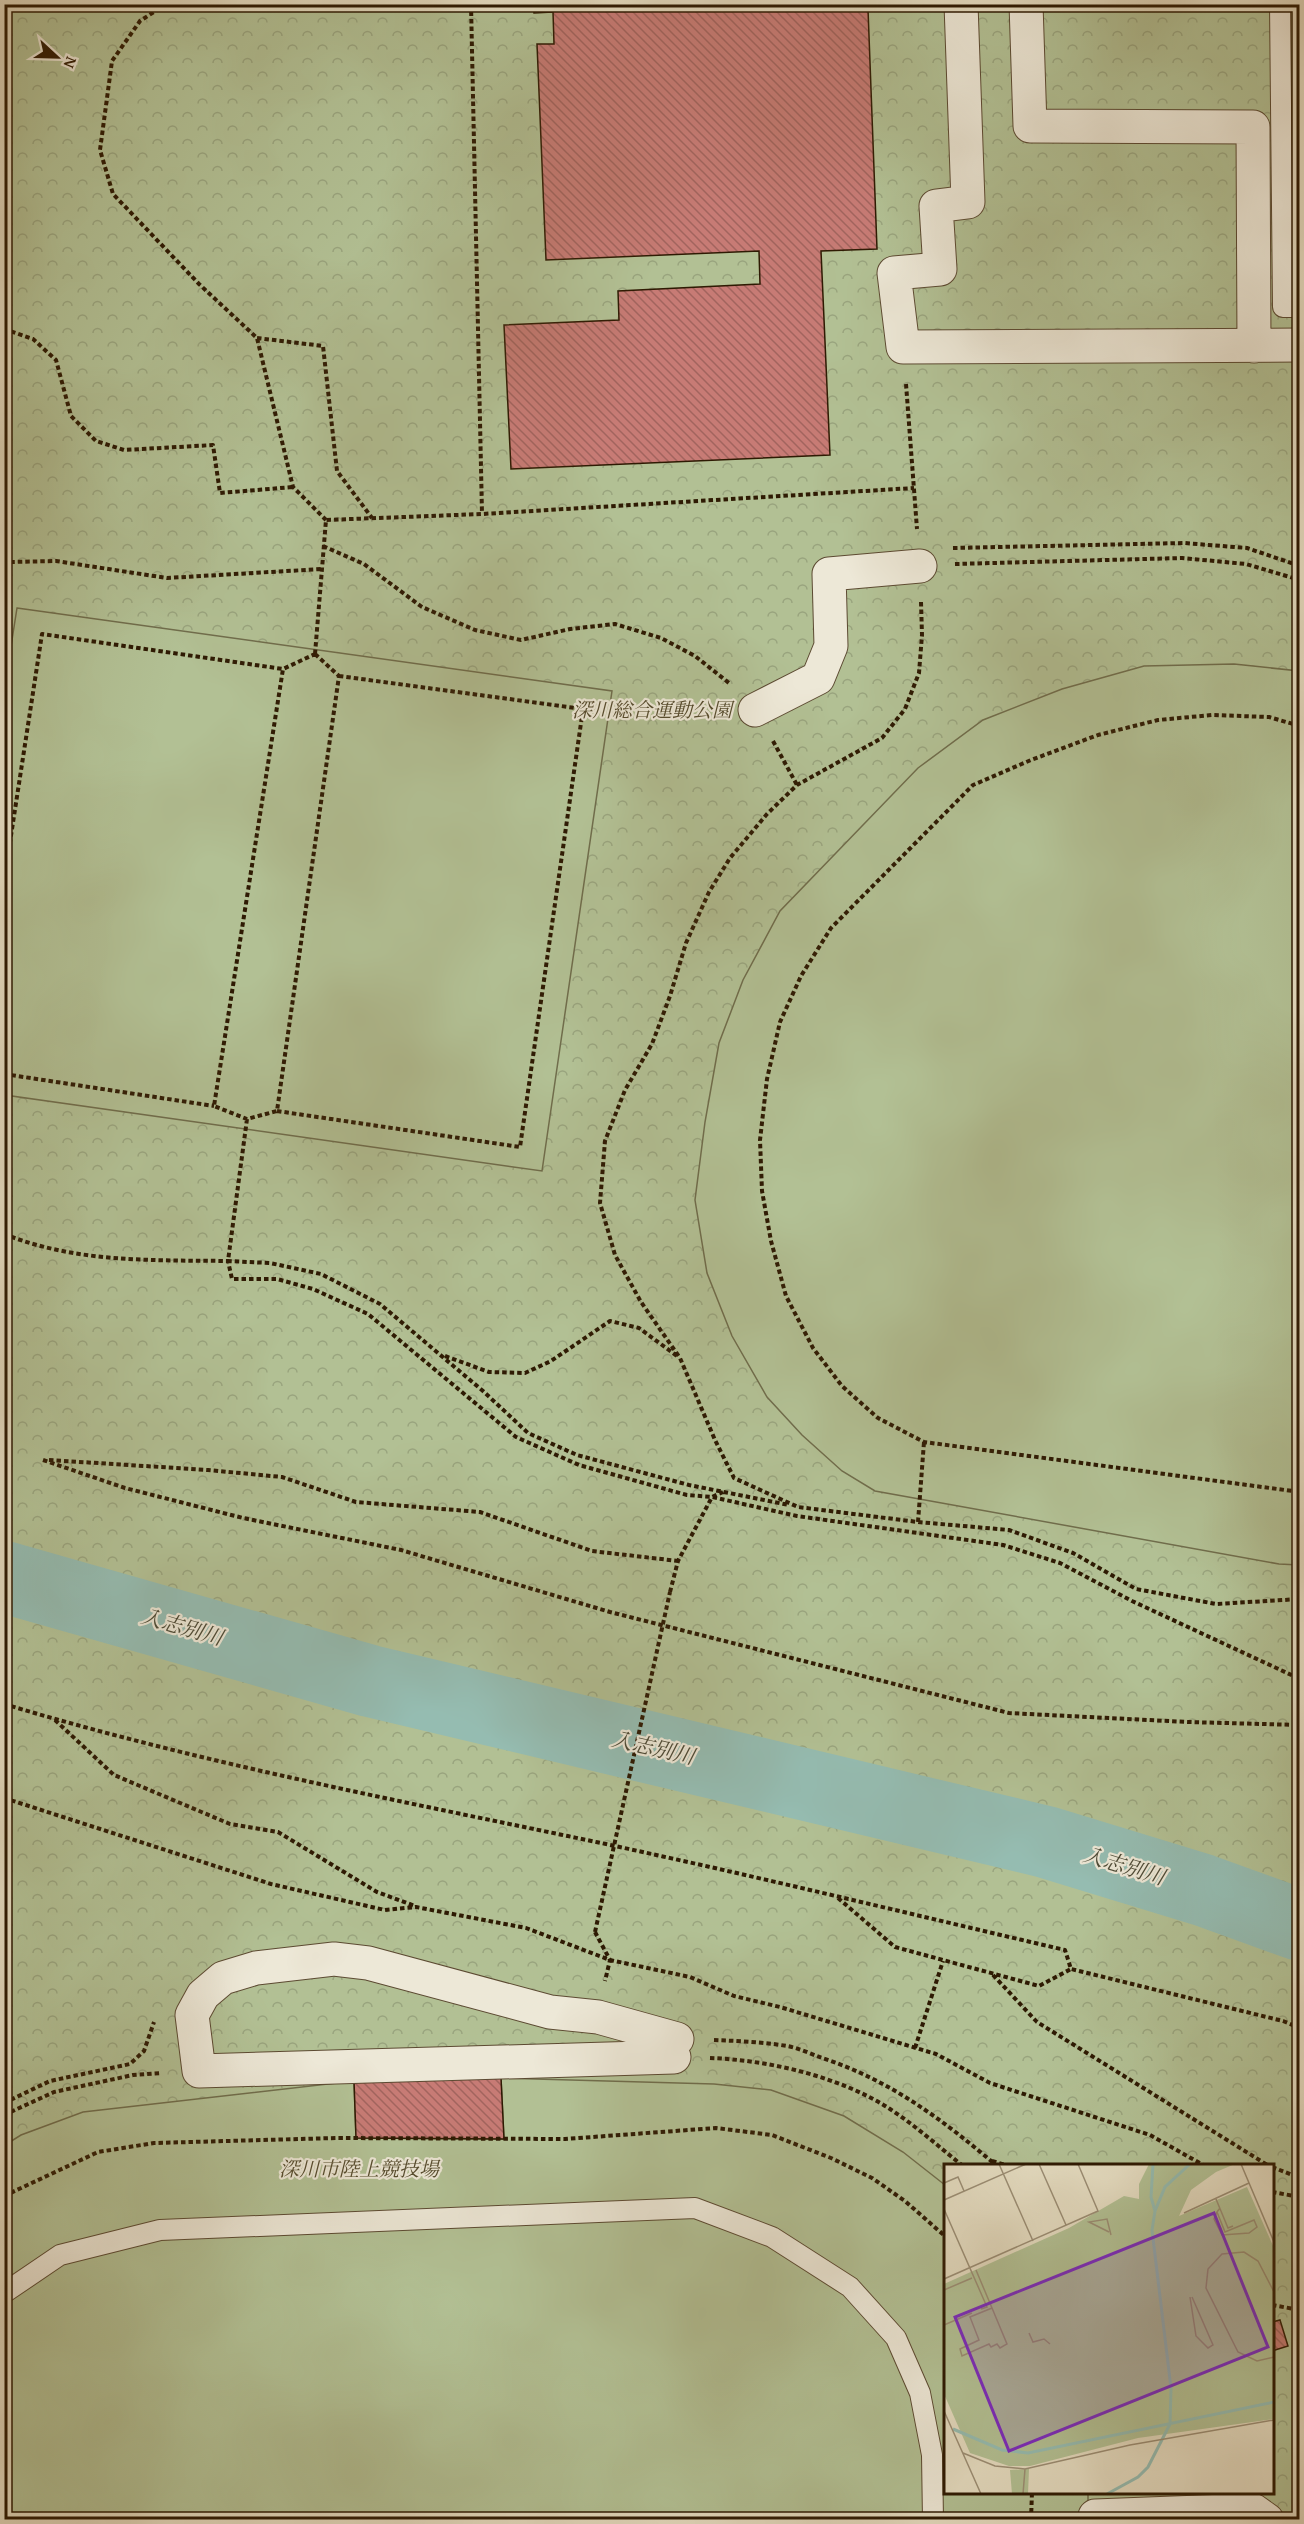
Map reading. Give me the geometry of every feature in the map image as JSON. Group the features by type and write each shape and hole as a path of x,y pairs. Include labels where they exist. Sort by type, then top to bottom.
{"street":[{"path":"961,4 968,202 936,206 940,269 894,273 903,347 1299,345"},
{"path":"1026,4 1030,126 1253,127 1254,346"},
{"path":"755,710 818,678 831,646 829,574 920,557"},
{"path":"334,1959 368,1963 550,2012 598,2018 675,2048 199,2071 192,2015 203,1995 223,1978 256,1968 334,1959"},
{"path":"1095,2520 1095,2516 1253,2510 1267,2520"}],"lane":[{"path":"1280,4 1283,307 1299,307"},
{"path":"4,2293 60,2256 160,2230 695,2208 772,2237 850,2287 896,2338 920,2393 932,2455 933,2520"}],"path":[{"path":"4,24 14,4"},
{"path":"165,4 140,21 112,61 100,150 113,194 199,284 257,338 293,487 326,520 482,514 914,489"},
{"path":"471,4 482,514"},
{"path":"4,329 33,339 56,360 71,416 96,441 124,450 213,445 220,494 293,487"},
{"path":"257,338 323,346 337,471 372,518"},
{"path":"798,1507 734,1478 680,1358 641,1302 615,1255 600,1203 605,1141 626,1090 652,1044 686,943 709,892 730,858 767,814 797,785 882,738 905,709 919,674 922,635 920,557 903,347"},
{"path":"315,654 326,520"},
{"path":"920,557 1184,543 1247,548 1299,566"},
{"path":"323,546 364,564 422,607 475,630 521,640 570,629 615,624 661,638 695,656 726,681 755,710 797,785"},
{"path":"920,557 1058,560 1182,558 1246,564 1299,580"},
{"path":"4,566 10,562 56,561 167,578 322,569"},
{"path":"4,881 42,634 283,669 315,654"},
{"path":"4,1074 214,1107 247,1119 277,1112 520,1147 583,709 339,676 315,654"},
{"path":"214,1107 283,669"},
{"path":"277,1112 339,676"},
{"path":"1299,726 1269,717 1212,715 1158,720 1098,735 973,785 831,928 801,976 780,1022 767,1079 760,1140 762,1191 786,1296 813,1348 842,1386 878,1418 924,1442 1299,1492"},
{"path":"247,1119 228,1262 232,1279 277,1279 313,1289 368,1314 516,1437 579,1465 687,1495 712,1497 797,1516 1003,1545 1060,1563 1132,1601 1299,1679"},
{"path":"4,1234 33,1246 103,1259 270,1263 321,1274 380,1304 441,1354 528,1433 577,1455 689,1485 798,1507 918,1522 1009,1530 1073,1553 1137,1589 1216,1604 1299,1599"},
{"path":"441,1354 489,1372 525,1373 551,1360 610,1321 639,1328 680,1358"},
{"path":"918,1522 924,1442"},
{"path":"678,1561 592,1551 480,1512 356,1502 282,1477 43,1460 124,1488 243,1518 401,1550 610,1612 1009,1713 1299,1725"},
{"path":"604,1988 610,1960 595,1932 670,1592 678,1561 712,1497 724,1492"},
{"path":"4,1704 293,1779 605,1844 1065,1950 1071,1969"},
{"path":"55,1719 114,1775 230,1824 278,1832 377,1892 416,1907 526,1928 610,1960 690,1977 734,1996 780,2007 936,2054 990,2083 1150,2135 1201,2164"},
{"path":"4,1798 271,1884 385,1910 416,1907"},
{"path":"837,1896 895,1947 1039,1986 1071,1969 1283,2021 1299,2028"},
{"path":"915,2048 943,1960"},
{"path":"993,1975 1037,2022 1268,2164"},
{"path":"675,2048 784,2066 843,2086 889,2108 960,2164"},
{"path":"4,2115 54,2092 133,2075 199,2071"},
{"path":"4,2196 99,2152 154,2143 284,2138 565,2139 716,2128 772,2135 842,2163 872,2178 905,2201 944,2236"},
{"path":"992,2161 1002,2164"},
{"path":"1274,2167 1299,2178"},
{"path":"1274,2192 1299,2197"},
{"path":"1274,2305 1299,2310"},
{"path":"1031,2520 1032,2494"}],"green space":[{"name":"深川総合運動公園","path":"5,5 1299,5 1299,2519 5,2520"},
{"path":"17,608 612,691 542,1171 5,1095 4,691"},
{"path":"1234,664 1299,671 1299,1565 1279,1564 875,1491 842,1471 802,1435 767,1397 732,1336 707,1273 695,1200 705,1122 719,1043 743,980 780,911 918,768 983,720 1062,689 1144,666"},
{"name":"深川市陸上競技場","path":"501,2078 714,2084 771,2090 844,2116 903,2152 944,2184 944,2494 1088,2494 1088,2520 5,2520 5,2145 21,2135 83,2112 354,2081 356,2138 504,2139"}],"building":[{"path":"533,4 889,4 889,9 868,9 877,249 821,251 830,455 511,469 504,325 619,320 618,291 760,284 759,251 546,260 537,44 554,44 553,12 534,13"},
{"path":"501,2078 504,2139 356,2138 354,2081"},
{"path":"1280,2320 1288,2346 1274,2350 1274,2322"}],"waterway":[{"name":"入志別川","path":"4,1577 370,1681 1046,1842 1203,1890 1300,1925"}]}
